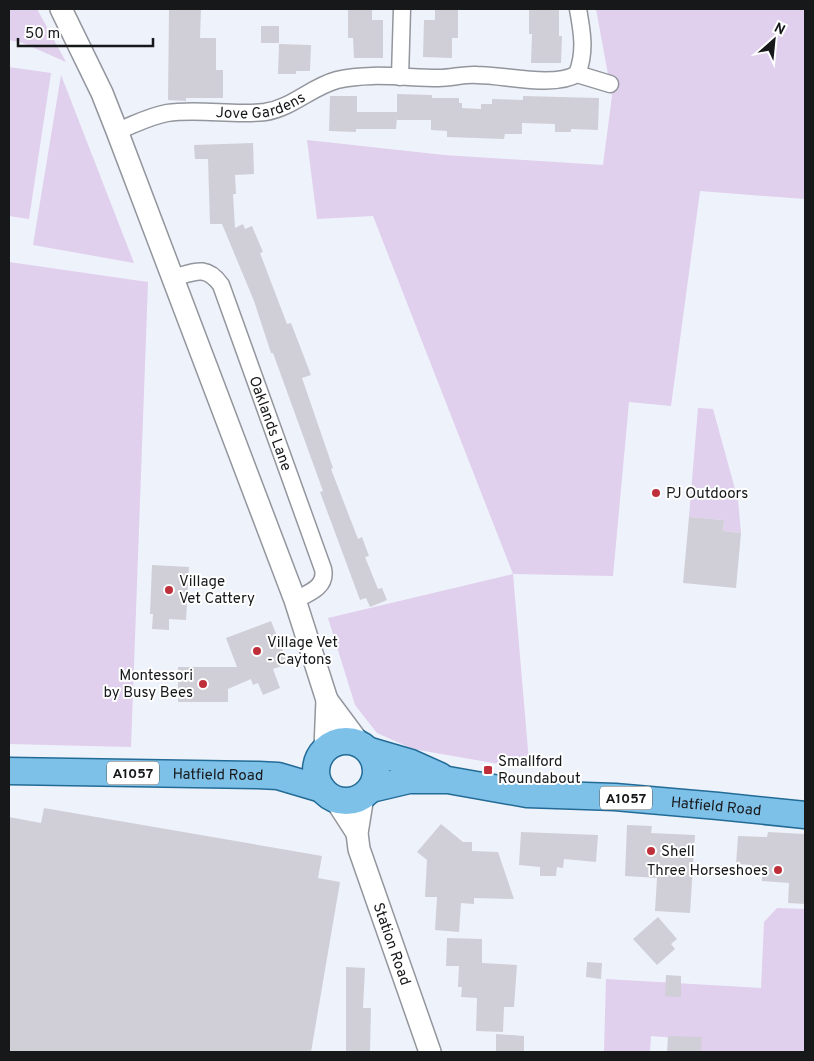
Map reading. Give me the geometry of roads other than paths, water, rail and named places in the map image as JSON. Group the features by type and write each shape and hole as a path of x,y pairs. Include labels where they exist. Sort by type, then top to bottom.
{"main road":[{"path":"341,740 350,740 364,747 375,760 377,770 376,780 367,793 354,800 344,801 328,794 317,780 316,770 317,761 324,750 341,740"},
{"name":"Hatfield Road","path":"364,747 411,763 448,780"},
{"name":"Hatfield Road","path":"278,776 300,768 324,750"},
{"name":"Hatfield Road","path":"9,771 278,776 328,794"},
{"name":"Hatfield Road","path":"367,793 409,780 448,780 527,794 615,797 805,816"}],"street":[{"path":"61,9 102,93 117,131 295,600 327,700 364,747"},
{"path":"400,77 402,9"},
{"path":"577,74 581,66 583,51 578,9"},
{"name":"Jove Gardens","path":"117,131 166,113 251,114 267,112 286,106 315,89 337,80 361,77 442,78 476,74 560,80 577,74 610,84"},
{"name":"Oaklands Lane","path":"173,278 206,271 215,277 221,285 323,569 324,575 314,591 295,600"},
{"path":"324,750 327,700"},
{"name":"Station Road","path":"367,793 357,833 359,848 430,1052"},
{"name":"Station Road","path":"328,794 357,833"}],"place":[{"name":"PJ Outdoors","path":"656,493"},
{"name":"Village Vet Cattery","path":"169,590"},
{"name":"Village Vet - Caytons","path":"257,651"},
{"name":"Montessori by Busy Bees","path":"203,684"},
{"name":"Smallford Roundabout","path":"488,770"},
{"name":"Shell","path":"651,851"},
{"name":"Three Horseshoes","path":"778,870"}]}
